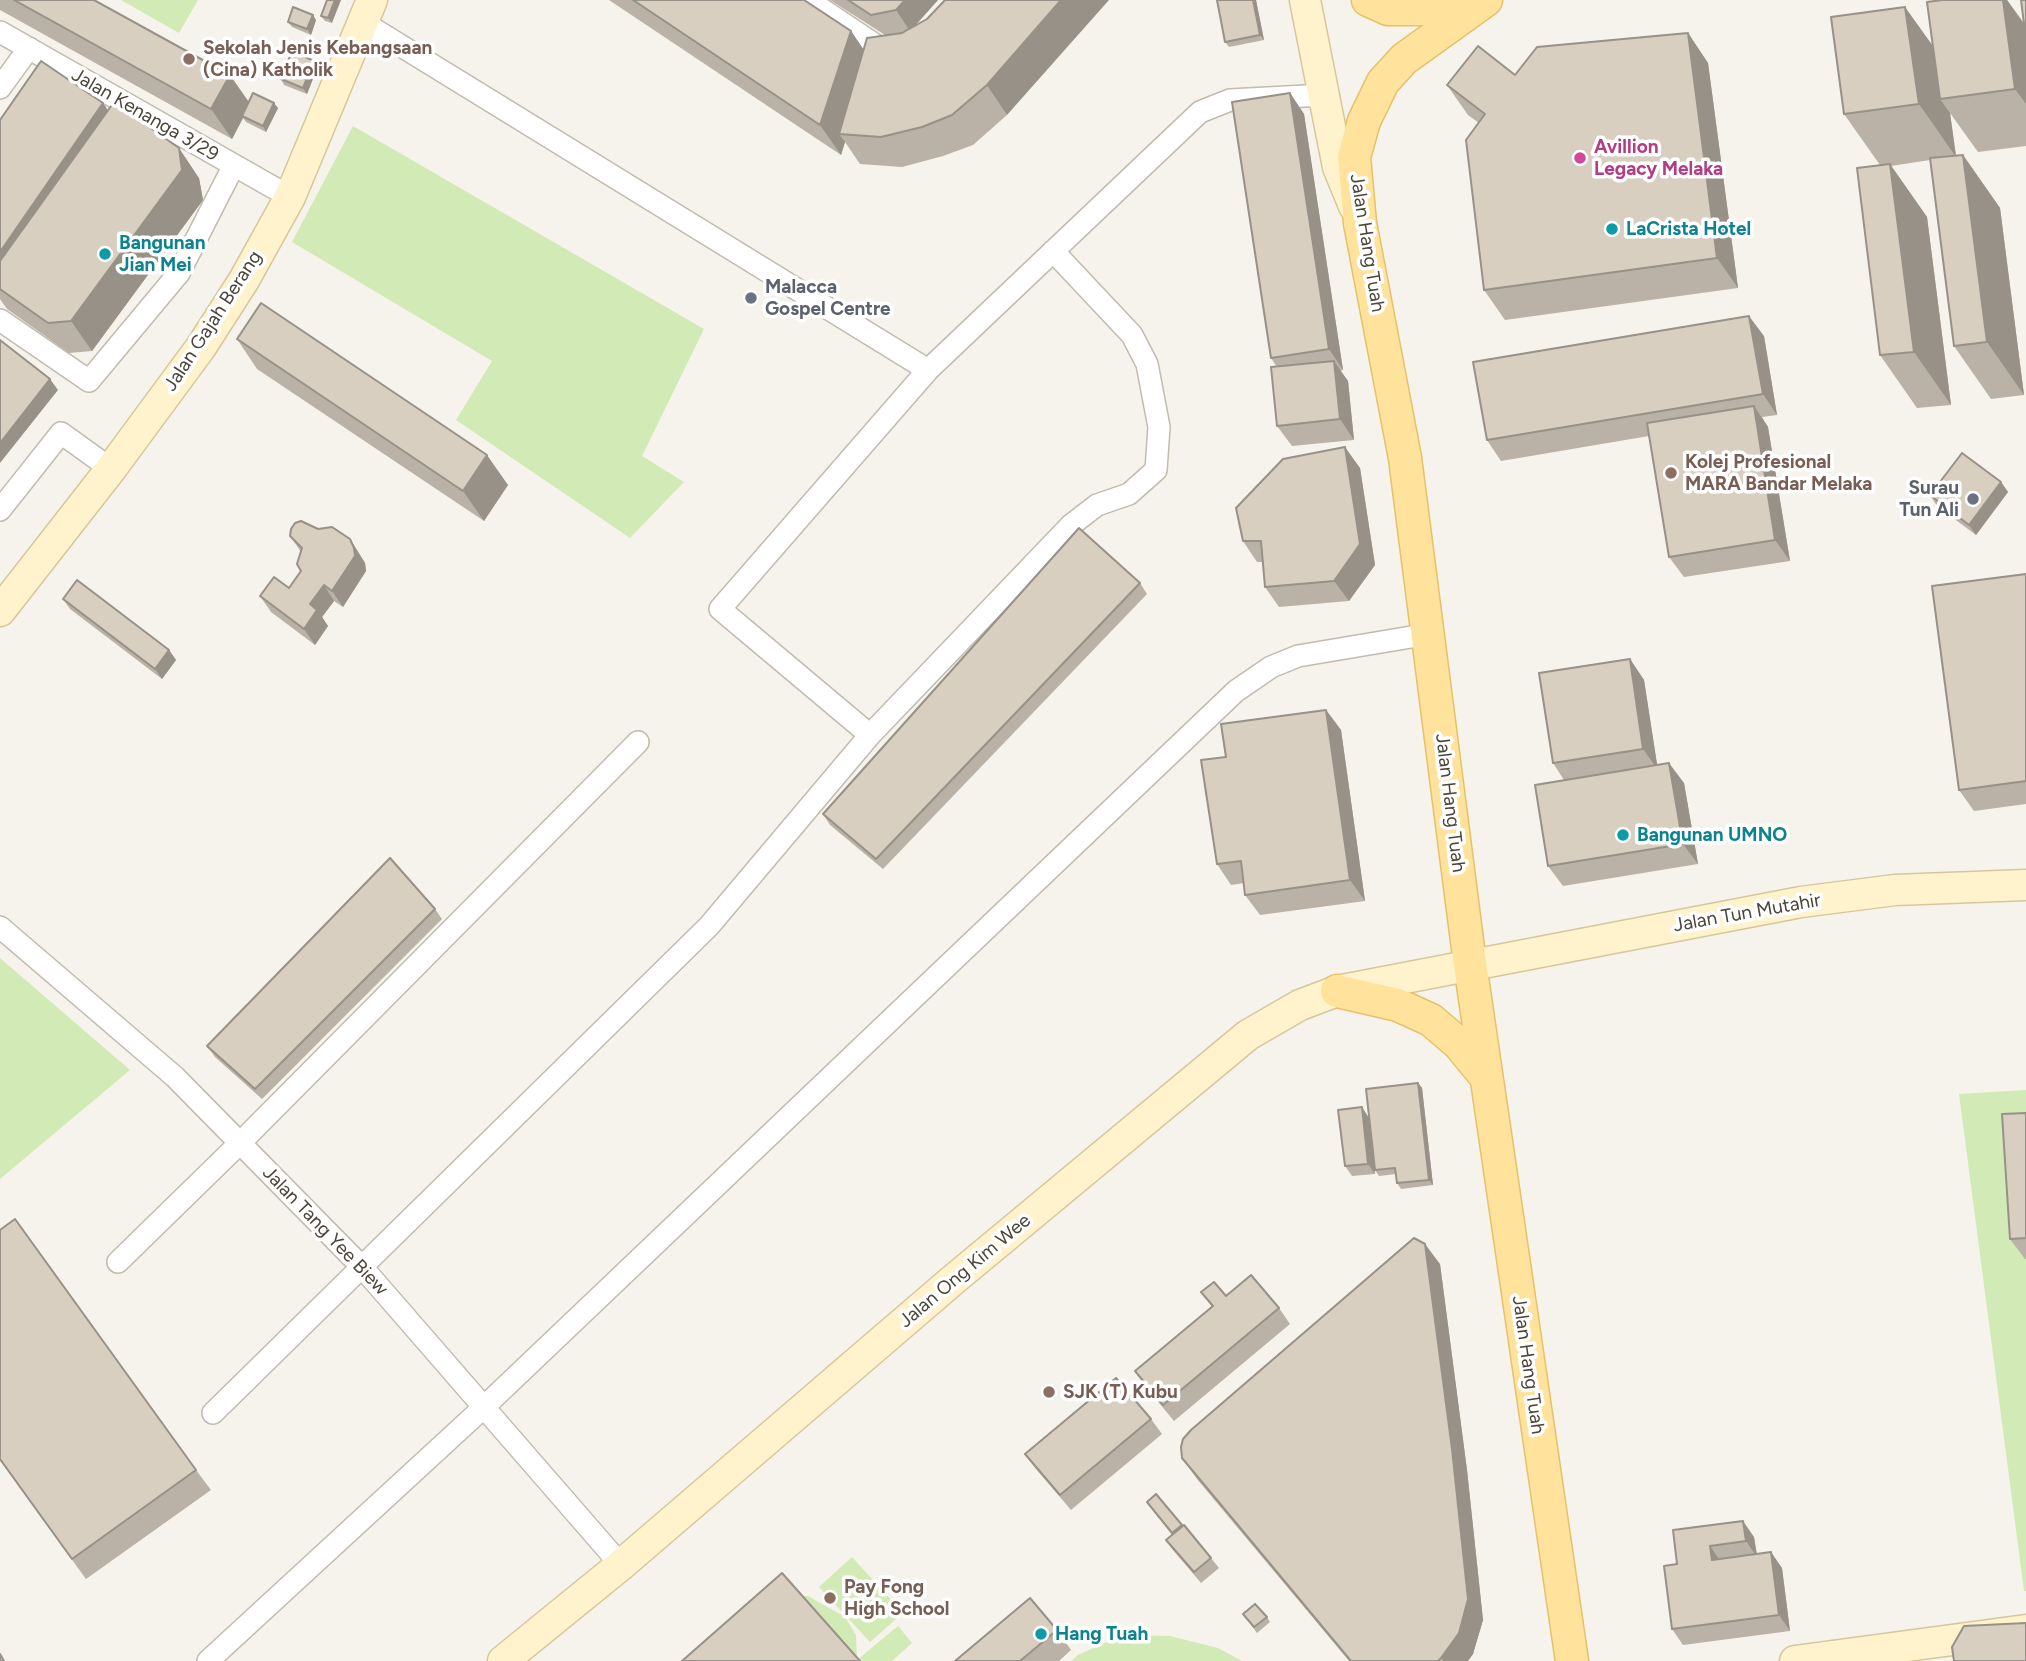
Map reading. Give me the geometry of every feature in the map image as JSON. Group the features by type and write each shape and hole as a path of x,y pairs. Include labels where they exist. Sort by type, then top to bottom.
{"main road":[{"path":"1305,0 1338,167 1360,223"},
{"path":"1368,0 1388,9 1438,9 1484,0"},
{"name":"Jalan Hang Tuah","path":"1484,0 1404,59 1383,82 1364,121 1354,157 1360,223 1405,458 1470,964 1572,1661"},
{"name":"Jalan Gajah Berang","path":"0,611 111,469 201,347 244,280 290,197 368,11"},
{"name":"Jalan Tun Mutahir","path":"1470,964 1801,902 1895,890 2026,885"},
{"name":"Jalan Ong Kim Wee","path":"503,1661 621,1565 953,1280 1248,1035 1300,1005 1337,991 1470,964"},
{"path":"1337,991 1398,1005 1431,1020 1459,1044 1486,1078"},
{"path":"1795,1661 2026,1630"}],"street":[{"path":"808,0 886,52 906,52"},
{"path":"368,11 928,370"},
{"name":"Jalan Kenanga 3/29","path":"0,32 290,197"},
{"path":"0,88 29,48"},
{"path":"870,735 720,609 928,370 1200,112 1230,100 1324,95"},
{"path":"0,320 89,381 179,273 234,166"},
{"path":"213,1413 709,926 870,735 1071,525 1097,505 1129,495 1156,470 1159,427 1147,364 1132,335 1053,251"},
{"path":"0,510 61,433 111,469"},
{"path":"208,1661 484,1407 1236,691 1271,667 1298,656 1429,635"},
{"path":"118,1262 240,1143 638,742"},
{"name":"Jalan Tang Yee Biew","path":"0,927 175,1077 362,1267 621,1565"}],"green space":[{"path":"121,0 198,0 179,33"},
{"path":"353,126 704,329 642,456 684,482 630,538 456,420 492,361 292,242"},
{"path":"0,958 130,1070 0,1179"},
{"path":"2026,1090 2026,1591 2024,1591 1959,1094"},
{"path":"852,1557 903,1613 870,1642 819,1587"},
{"path":"785,1596 808,1596 845,1617 856,1635 857,1660 898,1626 912,1643 892,1661 697,1661"},
{"path":"1122,1635 1170,1636 1218,1648 1242,1661 1071,1661 1078,1655"}],"building":[{"path":"14,0 94,0 230,75 211,109"},
{"path":"327,0 335,0 328,18 321,16"},
{"path":"633,0 804,0 851,31 820,125"},
{"path":"848,0 905,0 896,10 871,15"},
{"path":"945,0 1061,0 987,85 952,115 922,127 881,137 839,134 867,38 902,33 927,19"},
{"path":"1217,0 1253,0 1260,35 1225,42"},
{"path":"2003,0 2015,89 1940,99 1927,2"},
{"path":"2021,0 2026,0 2026,40"},
{"path":"293,7 313,15 307,29 288,22"},
{"path":"1905,7 1919,104 1844,114 1831,17"},
{"name":"LaCrista Hotel","path":"1688,33 1717,258 1484,290 1466,140 1485,114 1447,85 1478,46 1515,75 1537,47"},
{"path":"292,51 314,61 303,88 281,79"},
{"path":"41,61 103,103 0,252 0,120"},
{"path":"253,93 274,103 263,126 242,116"},
{"path":"1290,93 1329,349 1271,358 1232,102"},
{"path":"114,102 179,148 182,170 71,321 48,323 0,289 0,261"},
{"path":"1963,155 1987,342 1954,346 1930,158"},
{"path":"1890,164 1914,352 1880,355 1857,168"},
{"path":"261,303 487,455 463,491 237,339"},
{"path":"1749,316 1763,394 1487,440 1473,362"},
{"path":"0,340 50,379 0,443"},
{"path":"1334,361 1340,419 1277,426 1271,367"},
{"path":"1754,406 1775,540 1669,557 1647,423"},
{"path":"1345,447 1360,544 1334,581 1265,587 1261,541 1243,541 1236,508 1283,459"},
{"name":"Surau Tun Ali","path":"1962,453 2001,482 1969,525 1930,495"},
{"path":"301,521 318,529 332,527 350,539 355,556 332,591 324,585 310,604 317,610 304,629 260,596 274,577 289,588 301,571 297,564 302,548 290,536 295,523"},
{"path":"1079,528 1140,583 876,859 823,814"},
{"path":"2026,574 2026,781 1959,790 1932,586"},
{"path":"77,580 169,650 155,669 63,599"},
{"path":"1630,659 1643,749 1553,763 1539,673"},
{"path":"1326,710 1350,880 1245,895 1241,861 1217,864 1201,760 1226,757 1221,724"},
{"name":"Bangunan UMNO","path":"1669,763 1683,844 1548,866 1535,785"},
{"path":"390,858 435,909 255,1089 207,1046"},
{"path":"1418,1083 1429,1180 1397,1183 1395,1168 1375,1170 1366,1089"},
{"path":"1362,1107 1368,1164 1345,1166 1338,1110"},
{"path":"2026,1113 2026,1238 2010,1239 2002,1114"},
{"path":"15,1219 196,1470 72,1559 0,1459 0,1230"},
{"path":"1414,1238 1425,1244 1452,1449 1468,1599 1459,1633 1438,1661 1351,1661 1182,1458 1181,1447 1183,1439 1191,1430"},
{"path":"1251,1275 1279,1308 1163,1405 1135,1371 1213,1306 1201,1292 1214,1282 1226,1296"},
{"path":"1116,1378 1151,1419 1060,1495 1025,1454"},
{"path":"1156,1494 1182,1525 1172,1533 1147,1502"},
{"path":"1743,1521 1746,1541 1710,1546 1712,1560 1771,1552 1779,1615 1672,1629 1664,1566 1677,1564 1673,1530"},
{"path":"1184,1525 1211,1558 1194,1572 1166,1540"},
{"path":"782,1573 860,1661 682,1661"},
{"path":"1030,1598 1057,1630 1020,1661 955,1661"},
{"path":"1255,1604 1267,1617 1254,1627 1243,1614"},
{"path":"2026,1623 2026,1661 1954,1661 1952,1647 1964,1626"}],"place":[{"name":"Sekolah Jenis Kebangsaan (Cina) Katholik","path":"189,59"},
{"name":"Avillion Legacy Melaka","path":"1580,158"},
{"name":"LaCrista Hotel","path":"1612,229"},
{"name":"Bangunan Jian Mei","path":"105,254"},
{"name":"Malacca Gospel Centre","path":"751,298"},
{"name":"Kolej Profesional MARA Bandar Melaka","path":"1671,473"},
{"name":"Surau Tun Ali","path":"1973,499"},
{"name":"Bangunan UMNO","path":"1623,835"},
{"name":"SJK (T) Kubu","path":"1049,1392"},
{"name":"Pay Fong High School","path":"830,1598"},
{"name":"Hang Tuah","path":"1041,1634"}]}
